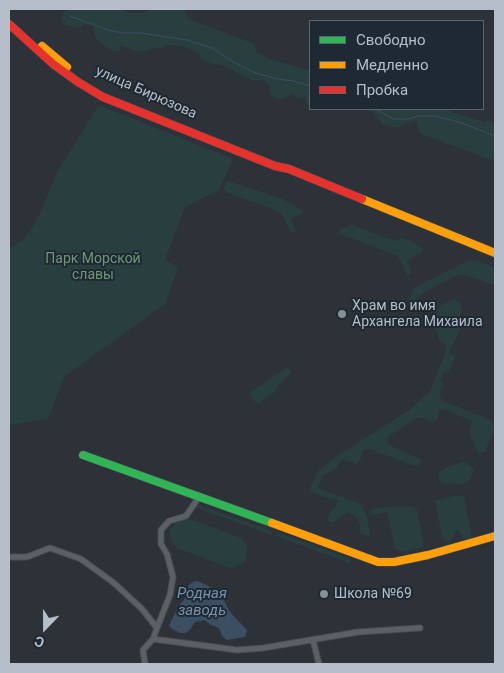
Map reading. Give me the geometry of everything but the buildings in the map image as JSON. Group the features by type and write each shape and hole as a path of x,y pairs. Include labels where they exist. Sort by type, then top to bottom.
{"main road":[{"name":"улица Бирюзова","path":"9,16 67,67 104,90 276,160 289,169"},
{"name":"улица Бирюзова","path":"9,24 53,64 78,82 104,97 274,166 289,169 495,253"},
{"path":"83,455 378,562 394,562 428,555 495,536"}],"street":[{"path":"145,664 143,650 153,639 170,595 173,577 167,554 161,544 161,530 169,521 186,516 199,497"},
{"path":"9,557 26,557 50,548 81,559 114,583 142,609 157,628"},
{"path":"153,639 238,650 358,632 420,628"},
{"path":"313,640 319,664"}],"green space":[{"path":"69,9 119,9 132,13 144,13 150,9 184,9 186,15 191,20 255,44 257,53 264,57 309,71 309,105 306,97 300,98 292,94 283,99 274,97 270,94 269,85 263,80 255,81 246,78 222,65 201,59 199,53 181,46 167,45 146,51 136,51 121,45 119,51 113,51 104,46 95,37 93,26 85,24 79,28 64,25 61,18 63,12"},
{"name":"Парк Морской славы","path":"99,105 233,159 219,190 185,207 165,260 178,268 165,304 64,377 48,419 9,425 9,249 21,241 30,231 39,215 58,170"},
{"path":"368,110 450,110 451,112 485,122 486,120 495,123 495,161 424,135 419,132 417,121 400,127 391,127 382,124 374,113"},
{"path":"228,181 282,199 303,210 301,214 291,219 296,231 291,233 282,214 275,210 223,191"},
{"path":"352,225 395,241 401,238 412,241 424,250 407,261 412,273 408,276 398,256 338,233 340,229"},
{"path":"476,260 495,268 495,285 465,275 457,275 423,293 417,299 414,307 410,306 408,302 414,288 453,268"},
{"path":"454,299 460,303 462,311 460,317 449,325 448,328 450,329 458,324 462,326 449,352 456,356 448,373 444,372 440,381 444,383 440,391 440,397 443,401 490,420 495,427 485,452 478,453 471,438 469,432 472,421 439,409 437,420 430,422 423,418 417,418 389,436 387,444 422,460 418,467 369,449 364,449 360,460 356,464 343,459 335,469 323,476 320,483 318,488 360,504 366,514 369,536 360,534 360,525 356,517 348,512 332,523 327,519 330,512 336,506 338,499 327,498 309,491 315,476 319,470 337,456 409,410 430,391 444,356 446,344 439,341 438,332 431,325 435,312 441,305"},
{"path":"289,366 291,373 278,386 275,392 259,403 254,401 249,393"},
{"path":"462,462 467,463 474,469 470,480 463,484 444,483 439,480 439,473 445,468"},
{"path":"464,496 472,538 464,539 458,530 450,541 445,541 442,536 435,500"},
{"path":"193,503 272,531 271,535 192,506"},
{"path":"397,506 414,507 417,510 424,547 400,552 395,549 387,512 372,515 371,509"},
{"path":"187,518 241,538 247,546 246,560 240,565 230,568 177,548 170,540 169,531 177,520"},
{"path":"279,533 351,559 349,563 276,536"}],"water":[{"name":"Родная заводь","path":"197,581 207,585 221,595 230,612 247,630 245,637 227,640 222,636 219,628 204,620 195,622 189,631 185,633 180,633 169,626 184,600 189,585"}],"waterway":[{"path":"70,16 108,30 187,40 212,48 253,72 309,86"},
{"path":"377,110 394,119 435,116 459,122 495,136"}],"traffic: fast":[{"path":"83,455 272,523"}],"traffic: slow":[{"path":"42,46 67,67"},
{"path":"362,199 495,253"},
{"path":"272,523 378,562 394,562 428,555 495,536"}],"traffic: jam":[{"path":"9,24 53,64 103,97 362,199"}],"place":[{"name":"Храм во имя Архангела Михаила","path":"342,314"},
{"name":"Школа №69","path":"324,594"}]}
